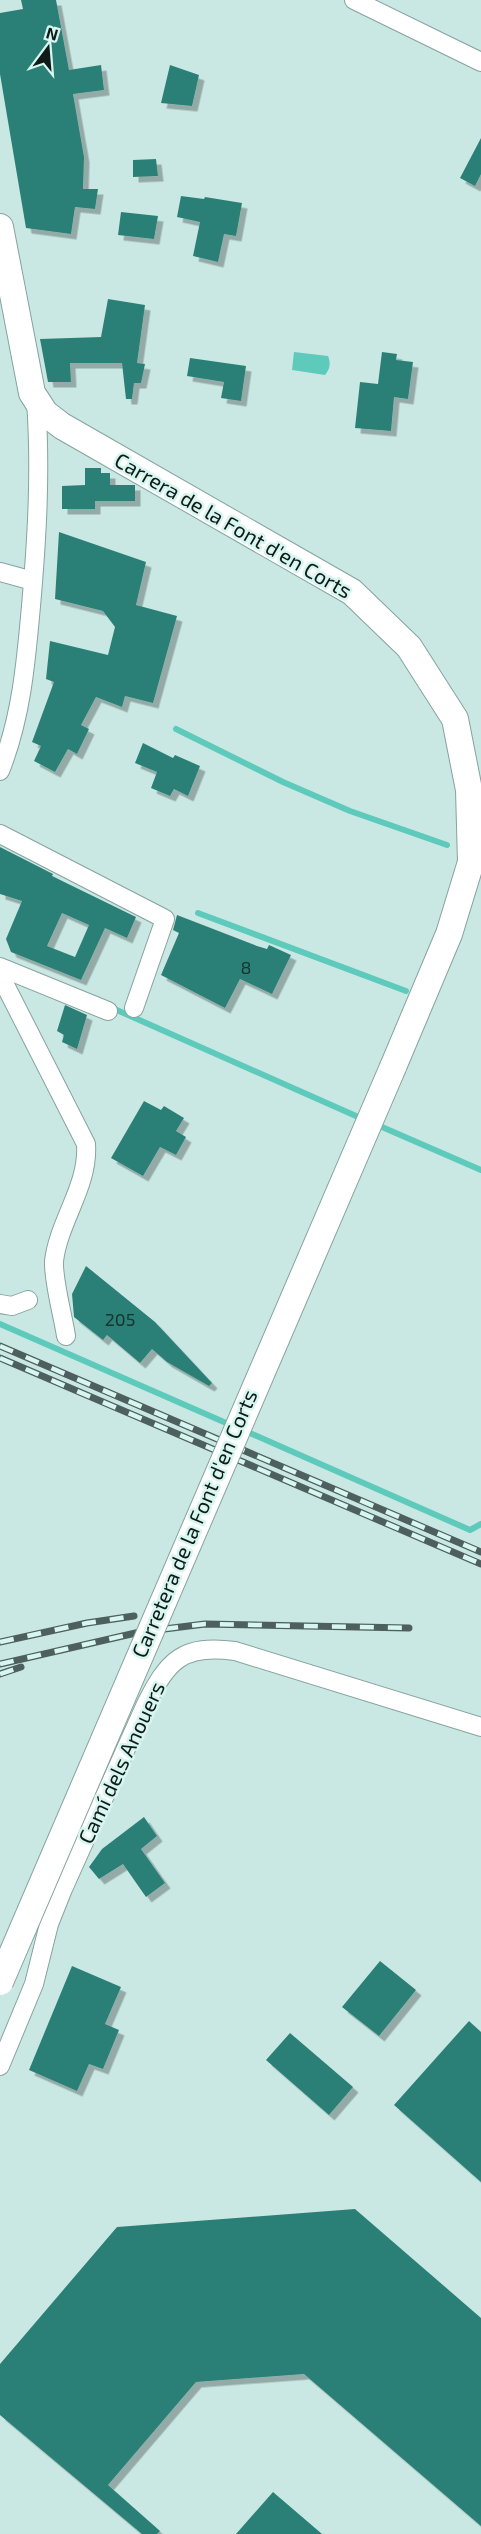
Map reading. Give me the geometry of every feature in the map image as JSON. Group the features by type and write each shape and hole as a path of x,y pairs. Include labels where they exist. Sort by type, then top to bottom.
{"street":[{"path":"354,0 481,62"},
{"name":"Carrera de la Font d'en Corts","path":"0,227 32,393 45,413 72,432 352,592 409,647 455,718 469,790 471,862 449,934 393,1067"},
{"path":"0,771 12,741 22,690 37,540 36,401"},
{"path":"0,572 33,581"},
{"path":"0,834 165,919 134,1008"},
{"path":"0,967 108,1011"},
{"path":"0,975 86,1144 87,1160 83,1177 58,1244 54,1263 66,1336"},
{"name":"Carretera de la Font d'en Corts","path":"0,1982 393,1067"},
{"path":"0,1304 12,1306 28,1300"},
{"name":"Camí dels Anouers","path":"0,2066 34,1984 50,1924 63,1889 158,1680 182,1656 198,1649 235,1652 481,1727"}],"shaded area":[{"path":"294,352 328,356 330,364 327,373 325,375 292,370"}],"building":[{"path":"21,0 56,0 69,70 101,65 104,90 73,94 84,157 83,189 98,189 95,209 75,207 71,234 26,228 0,74 0,13 23,9"},
{"path":"170,65 199,75 192,106 161,103"},
{"path":"481,138 481,174 475,186 460,178"},
{"path":"156,159 158,176 133,177 133,160"},
{"path":"181,196 242,203 236,236 224,234 218,262 193,256 200,222 177,217"},
{"path":"121,212 158,216 154,239 118,235"},
{"path":"108,299 145,305 137,363 145,364 141,383 134,383 132,399 126,399 122,363 70,363 71,382 48,382 40,339 101,337"},
{"path":"382,352 397,354 396,360 413,362 408,399 394,397 391,431 355,428 360,382 378,384"},
{"path":"190,358 246,366 241,401 221,398 224,382 187,376"},
{"path":"85,468 101,468 101,473 110,473 110,485 135,485 135,501 95,501 95,509 62,509 62,486 85,485"},
{"path":"59,532 146,562 136,605 177,616 153,703 125,696 122,707 96,697 81,725 89,729 77,754 68,749 55,772 34,761 41,746 32,742 54,682 46,679 50,641 108,655 115,627 103,611 55,599"},
{"path":"143,743 173,758 175,755 200,766 188,796 174,789 170,796 151,788 157,772 135,763"},
{"path":"0,847 53,874 52,876 136,917 127,938 105,928 81,980 11,952 6,939 22,901 0,894","holes":["62,913 89,925 75,957 47,946"]},
{"path":"177,915 257,946 267,949 269,945 291,955 272,994 240,979 225,1008 161,975 179,933 173,930"},
{"path":"65,1005 87,1015 77,1049 62,1042 64,1035 57,1031"},
{"path":"144,1101 161,1110 164,1106 184,1118 176,1131 186,1137 176,1155 160,1147 143,1176 111,1158"},
{"path":"86,1266 155,1322 212,1383 209,1386 167,1362 152,1349 140,1363 107,1335 103,1340 74,1317 72,1294"},
{"path":"144,1817 157,1836 141,1849 165,1883 146,1897 123,1864 99,1879 89,1867 102,1849"},
{"path":"380,1961 416,1990 379,2036 342,2007"},
{"path":"72,1966 121,1987 105,2024 119,2030 103,2069 89,2064 77,2091 29,2070"},
{"path":"469,2021 481,2032 481,2182 394,2105"},
{"path":"290,2033 353,2087 329,2115 266,2060"},
{"path":"355,2209 481,2318 481,2526 304,2374 196,2382 108,2485 160,2531 157,2534 142,2534 0,2415 0,2364 117,2227"},
{"path":"273,2492 322,2534 236,2534"}],"waterway":[{"path":"176,729 283,782 350,811 447,845"},
{"path":"198,913 406,991"},
{"path":"110,1007 356,1116"},
{"path":"382,1127 481,1170"},
{"path":"0,1324 233,1426"},
{"path":"243,1430 470,1530 481,1524"}],"railway":[{"path":"0,1346 481,1552"},
{"path":"0,1358 481,1564"},
{"path":"0,1642 87,1623 134,1616"},
{"path":"0,1664 140,1632 205,1624 409,1628"},
{"path":"0,1674 21,1667"}]}
